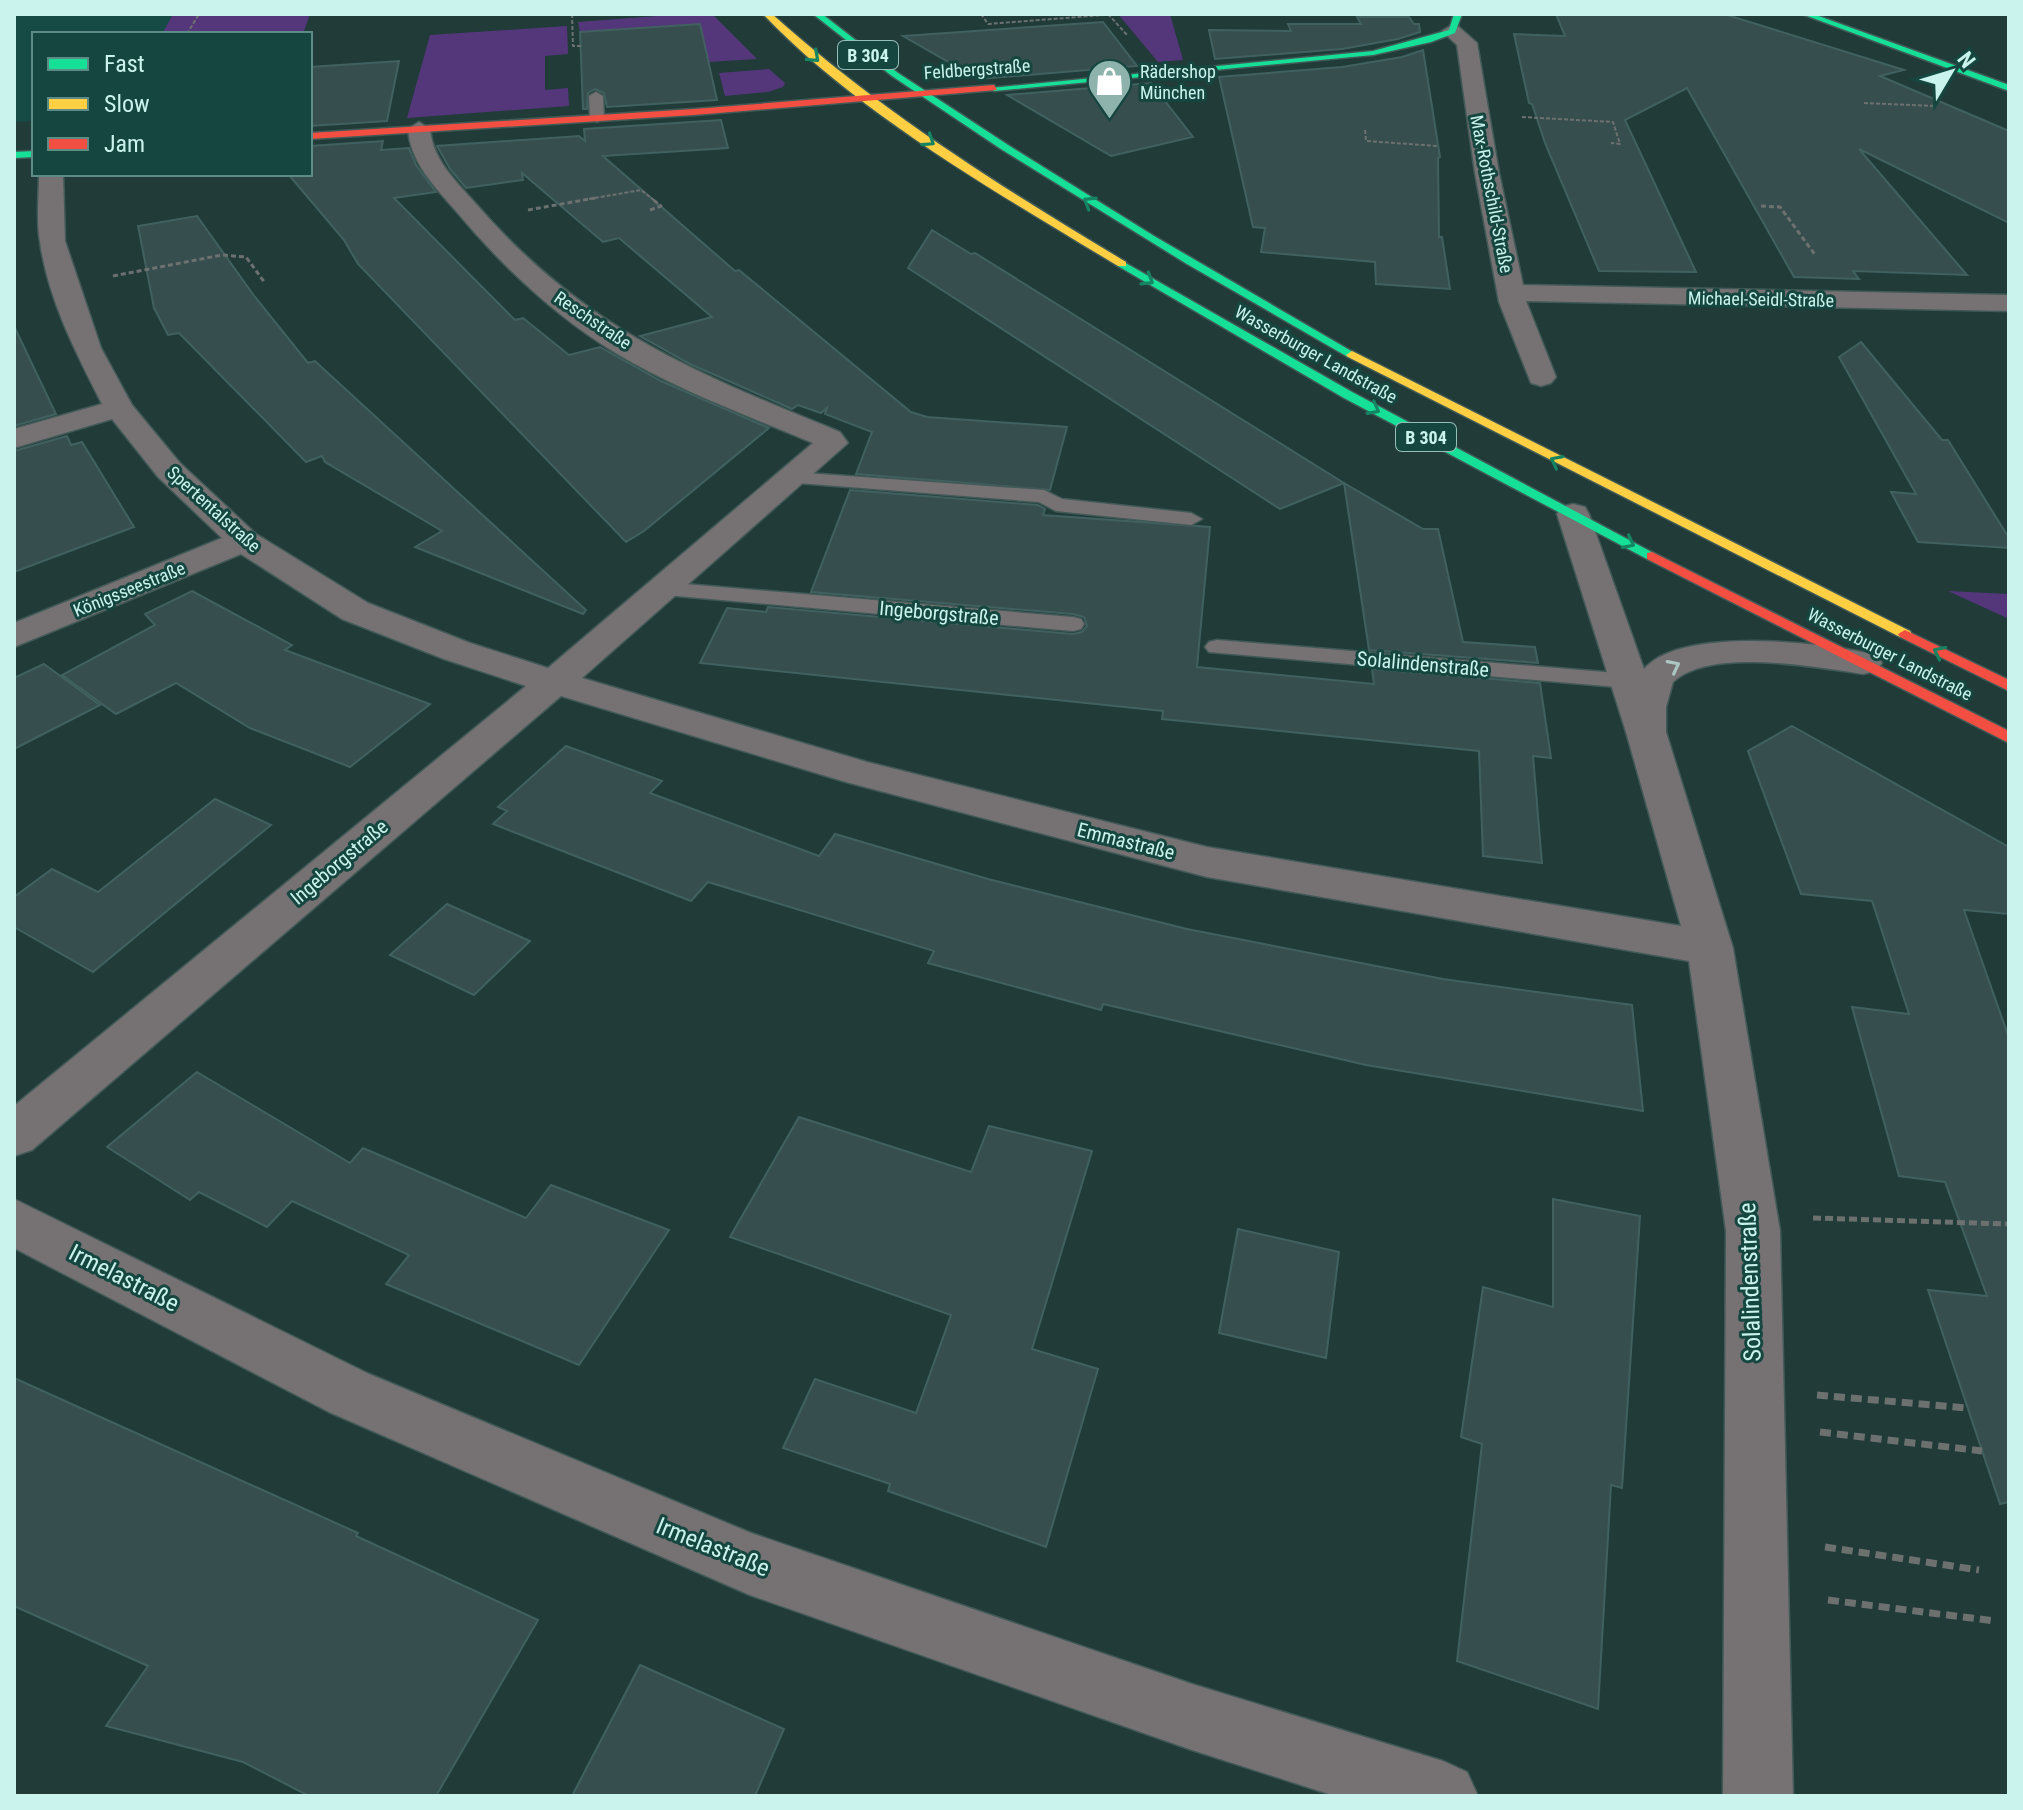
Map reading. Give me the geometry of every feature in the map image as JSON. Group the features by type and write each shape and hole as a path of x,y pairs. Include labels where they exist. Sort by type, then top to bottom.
{"main road":[{"name":"Wasserburger Landstraße","path":"767,14 826,68 864,97 1045,218 1204,314 1339,390 1573,514 2009,738"},
{"name":"Wasserburger Landstraße","path":"817,14 922,93 1179,258 1367,364 2009,686"},
{"path":"1806,14 2009,88"},
{"name":"Feldbergstraße","path":"312,136 597,118 1312,60 1433,40 1455,23"}],"street":[{"name":"Max-Rothschild-Straße","path":"1455,23 1467,43 1481,154 1512,293 1541,377"},
{"name":"Reschstraße","path":"419,129 419,146 472,216 509,255 590,322 660,364 829,439"},
{"name":"Spertentalstraße","path":"51,176 52,241 87,348 119,408 169,470 244,541 355,611 457,651 554,682"},
{"name":"Michael-Seidl-Straße","path":"1512,293 2009,303"},
{"path":"14,439 119,408"},
{"name":"Ingeborgstraße","path":"14,1135 554,682 832,443 829,439"},
{"name":"Solalindenstraße","path":"1573,514 1646,732 1710,948 1753,1231 1758,1796"},
{"name":"Königsseestraße","path":"14,636 244,541"},
{"name":"Solalindenstraße","path":"1646,732 1647,697 1664,670 1688,659 1739,652 1863,663"},
{"name":"Emmastraße","path":"554,682 860,773 1207,862 1710,948"},
{"name":"Irmelastraße","path":"14,1222 349,1393 750,1564 1192,1717 1443,1796"}],"lane":[{"path":"596,96 597,118"},
{"path":"792,478 1044,496 1056,505 1191,519"},
{"name":"Ingeborgstraße","path":"662,589 1073,624"},
{"name":"Solalindenstraße","path":"1217,647 1629,681"}],"path":[{"path":"188,32 199,14"},
{"path":"572,14 573,46 581,46"},
{"path":"981,14 988,24 1117,14"},
{"path":"1109,15 1132,41"},
{"path":"1517,117 1613,122 1620,144 1611,143"},
{"path":"1365,130 1366,141 1450,147"},
{"path":"520,212 641,190 661,206 650,210"},
{"path":"1761,206 1780,207 1817,256"},
{"path":"64,285 222,255 246,257 265,283"},
{"path":"1813,1218 2009,1224"},
{"path":"1817,1395 1967,1408"},
{"path":"1819,1431 1982,1451"},
{"path":"1825,1547 1979,1570"},
{"path":"1828,1600 1995,1621"}],"shaded area":[{"path":"14,14 173,14 163,32 32,32 32,121 14,122"},
{"path":"173,14 310,14 304,32 163,32"},
{"path":"712,14 757,59 708,62 700,24 580,32 578,22"},
{"path":"1118,14 1170,14 1183,60 1158,62"},
{"path":"567,26 568,54 545,56 545,90 568,88 569,106 407,118 430,35"},
{"path":"769,69 785,83 783,87 768,92 725,96 719,73"},
{"path":"1948,591 2009,594 2009,619"}],"building":[{"path":"1556,14 1724,14 1904,70 1880,76 2009,131 2009,223 1859,149 1967,275 1853,271 1859,279 1794,277 1687,88 1625,120 1696,272 1599,271 1529,103 1514,34 1565,36"},
{"path":"1357,17 1409,17 1414,24 1419,24 1420,32 1342,49 1215,59 1209,30 1291,31 1288,24 1361,24"},
{"path":"1103,22 1137,66 978,79 903,36"},
{"path":"700,24 717,100 607,107 604,93 595,89 588,93 587,109 583,109 580,32"},
{"path":"1423,50 1440,157 1439,237 1442,237 1450,289 1376,284 1375,262 1261,252 1265,228 1253,227 1219,77 1342,67 1402,57"},
{"path":"399,61 387,121 312,126 312,67"},
{"path":"1151,83 1193,137 1111,156 1007,95"},
{"path":"721,120 728,148 603,156 735,271 739,270 911,412 927,417 1067,427 1050,490 856,474 872,432 825,414 827,408 821,413 798,405 792,409 690,364 640,336 712,317 619,238 603,242 522,173 523,180 466,188 437,146 579,136 585,141 584,129"},
{"path":"383,141 381,150 409,148 416,165 436,192 394,198 515,320 523,318 569,355 600,347 661,381 769,428 644,531 626,542 358,264 344,240 290,176 312,176 312,146"},
{"path":"197,216 255,297 308,363 315,361 586,610 583,614 415,547 442,531 325,462 322,456 306,462 179,333 168,335 154,308 138,226"},
{"path":"932,230 971,254 975,253 1344,483 1280,509 908,268"},
{"path":"14,326 56,414 14,426"},
{"path":"1861,342 1942,440 1948,440 2009,538 2009,548 1918,542 1891,492 1916,494 1839,357"},
{"path":"67,436 71,445 82,442 134,527 14,572 14,451"},
{"path":"1344,483 1423,529 1438,529 1463,642 1535,647 1538,663 1369,650"},
{"path":"850,490 1038,505 1045,509 1043,515 1210,527 1197,667 1374,684 1372,669 1540,683 1551,758 1533,756 1542,863 1483,856 1479,751 1162,719 1163,711 700,663 727,608 766,612 768,607 1073,634 1082,632 1087,626 1084,617 1073,614 811,592"},
{"path":"192,591 292,645 285,650 430,704 350,767 250,728 176,683 116,714 62,675 155,625 145,614"},
{"path":"44,664 100,705 14,749 14,678"},
{"path":"1792,726 2009,847 2009,914 1964,910 2009,1038 2009,1502 2000,1504 1928,1290 1987,1296 1945,1182 1899,1176 1852,1007 1909,1014 1872,901 1801,894 1748,751"},
{"path":"566,746 662,781 650,793 819,856 835,834 988,879 1187,929 1443,979 1632,1005 1643,1111 1366,1065 1103,1004 1101,1010 928,963 934,951 708,882 691,901 493,824 507,811 498,807"},
{"path":"215,799 271,825 93,972 14,927 14,897 52,869 98,892"},
{"path":"447,904 530,941 474,995 390,955"},
{"path":"197,1072 350,1163 363,1148 526,1218 551,1185 669,1230 579,1365 386,1284 409,1255 292,1201 267,1227 199,1192 190,1200 107,1147"},
{"path":"799,1117 971,1172 989,1126 1092,1151 1032,1349 1098,1369 1046,1547 888,1491 890,1484 783,1448 815,1379 916,1413 951,1315 730,1237"},
{"path":"1553,1199 1640,1216 1622,1488 1611,1485 1598,1709 1457,1661 1482,1444 1461,1437 1483,1287 1553,1307"},
{"path":"1238,1229 1339,1252 1326,1358 1219,1333"},
{"path":"14,1378 358,1533 356,1536 538,1620 436,1796 309,1796 243,1762 106,1726 148,1666 14,1606"},
{"path":"640,1665 784,1729 755,1796 572,1796"}],"traffic: fast":[{"path":"817,14 949,112 1190,262 1352,355"},
{"path":"994,88 1373,53 1452,31 1458,14"},
{"path":"1806,14 2009,88"},
{"path":"14,155 32,154"},
{"path":"1122,264 1348,395 1652,556"}],"traffic: slow":[{"path":"767,14 850,85 937,149 1122,264"},
{"path":"1352,355 1905,634"}],"traffic: jam":[{"path":"312,136 694,112 994,88"},
{"path":"1652,556 2009,738"},
{"path":"1905,634 2009,686"}],"place":[{"name":"Rädershop München","path":"1109,120"}]}
